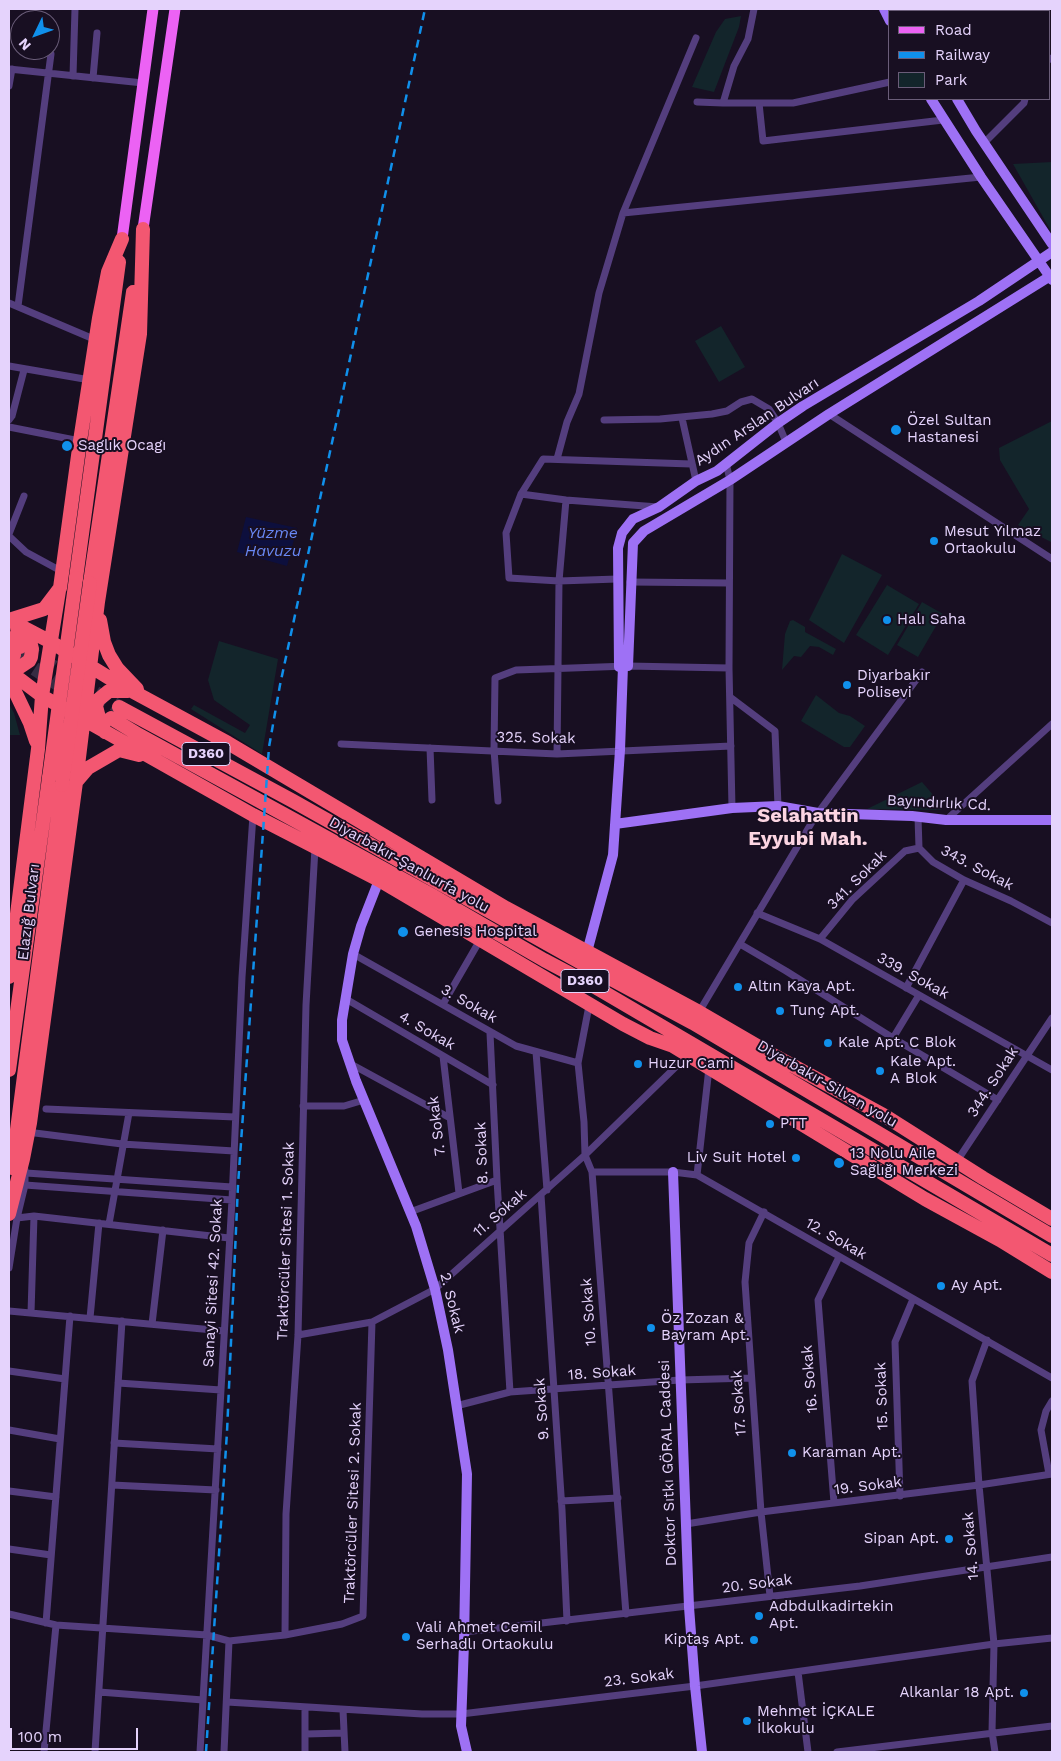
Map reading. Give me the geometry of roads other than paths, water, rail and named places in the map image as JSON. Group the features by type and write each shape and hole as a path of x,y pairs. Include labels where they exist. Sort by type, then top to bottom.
{"highway":[{"name":"Elazığ Bulvarı","path":"9,1193 90,583 143,229"},
{"path":"13,1216 24,1166 27,1132 30,1124 76,782 98,602 140,334 143,229"},
{"name":"Elazığ Bulvarı","path":"9,1070 122,239"},
{"path":"9,977 38,749 42,696 60,588 80,441 108,272 122,239"},
{"path":"12,652 20,667 31,658 32,649 30,641 9,620 44,609 60,588"},
{"path":"98,602 104,642 116,668 147,698"},
{"name":"D360","path":"9,620 51,642 134,692 228,743 506,908 585,958"},
{"path":"9,672 42,696 252,815 379,880 623,1024 650,1038 673,1046 925,1199 1052,1272"},
{"path":"9,679 30,723 38,749"},
{"path":"105,732 96,706 98,700 109,690 134,692"},
{"name":"Diyarbakır-Şanlıurfa yolu","path":"390,854 293,802 115,713 139,735 595,987 1052,1255"},
{"path":"76,782 88,768 119,750 157,760"},
{"path":"390,854 450,875"},
{"name":"D360","path":"390,854 585,958"},
{"path":"585,958 699,1012 885,1116 1052,1218"},
{"name":"Diyarbakır-Silvan yolu","path":"585,958 1052,1236"},
{"path":"833,1088 940,1170"}],"main road":[{"path":"122,239 152,9"},
{"path":"143,229 175,9"}],"street":[{"path":"73,76 75,9"},
{"path":"723,104 734,66 748,39 754,9"},
{"path":"93,78 98,33"},
{"path":"557,460 567,422 579,394 599,293 623,213 696,38"},
{"path":"18,306 50,60"},
{"path":"9,86 10,69 143,83"},
{"path":"697,102 723,104 793,103 888,82"},
{"path":"932,100 981,177 1051,278"},
{"path":"958,100 984,143 1052,244"},
{"path":"984,143 1025,100"},
{"path":"759,104 763,141 944,120"},
{"path":"623,213 981,177"},
{"name":"Aydın Arslan Bulvarı","path":"623,666 617,579 618,548 622,532 633,519 659,507 696,481 717,470 803,406 980,301 1052,252"},
{"name":"Aydın Arslan Bulvarı","path":"585,958 613,855 623,666 633,543 644,531 730,480 829,414 1051,278"},
{"path":"9,303 96,340"},
{"path":"9,366 90,380"},
{"path":"10,417 24,370"},
{"path":"604,420 682,418 727,411 741,402 752,399 770,409 786,442"},
{"path":"829,414 1052,559"},
{"path":"682,418 696,481"},
{"path":"9,427 80,441"},
{"path":"617,579 559,581 509,578 506,533 521,494 543,459 691,464"},
{"path":"726,464 730,480 729,668 732,808"},
{"path":"521,494 566,500 659,507"},
{"path":"24,496 9,535 26,552 62,571"},
{"path":"557,754 559,581 566,500"},
{"path":"630,582 729,583"},
{"path":"498,801 494,750 495,678 516,670 557,668 623,666 729,668"},
{"path":"699,1012 818,813 922,672"},
{"path":"730,697 775,731 778,806"},
{"path":"946,820 1052,724"},
{"name":"325. Sokak","path":"341,744 557,754 731,746"},
{"path":"430,748 432,800"},
{"name":"Bayındırlık Cd.","path":"615,824 732,808 778,806 818,813 946,820 1052,820"},
{"name":"Sanayi Sitesi 42. Sokak","path":"200,1752 222,1390 252,815"},
{"name":"343. Sokak","path":"918,817 919,848 933,862 964,880 1011,901 1052,923"},
{"name":"Traktörcüler Sitesi 1. Sokak","path":"285,1635 286,1514 298,1335 306,1005 315,848"},
{"name":"341. Sokak","path":"820,940 852,900 905,851 919,848"},
{"name":"2. Sokak","path":"379,880 353,954 342,1020 342,1040 349,1063 416,1226 435,1289 448,1350 467,1474 461,1714 461,1726 467,1752"},
{"path":"906,988 964,880"},
{"name":"339. Sokak","path":"757,913 820,940 1028,1054 1052,1070"},
{"path":"443,1004 480,940"},
{"path":"740,944 998,1100"},
{"path":"494,949 544,960"},
{"name":"3. Sokak","path":"353,954 516,1046 578,1062"},
{"path":"893,1038 919,995"},
{"name":"4. Sokak","path":"346,999 493,1085"},
{"name":"10. Sokak","path":"588,1011 578,1062 585,1155 592,1172 626,1614"},
{"name":"344. Sokak","path":"957,1161 1052,1018"},
{"name":"8. Sokak","path":"490,1033 510,1392"},
{"path":"536,1052 547,1190"},
{"name":"11. Sokak","path":"298,1335 372,1322 435,1289 585,1155 688,1055"},
{"name":"7. Sokak","path":"443,1056 459,1194"},
{"path":"349,1063 450,1118"},
{"path":"698,1176 709,1068"},
{"path":"303,1106 344,1106 364,1100"},
{"path":"46,1110 235,1117"},
{"path":"110,1224 122,1144 129,1113"},
{"path":"805,1127 844,1132"},
{"path":"27,1132 122,1144 234,1151"},
{"path":"9,1268 13,1216 25,1185 24,1166 117,1178 232,1187"},
{"name":"12. Sokak","path":"592,1172 673,1172 698,1176 1052,1378"},
{"name":"Doktor Sıtkı GÖRAL Caddesi","path":"673,1172 689,1607 702,1752"},
{"path":"924,1179 980,1230"},
{"path":"410,1212 497,1180"},
{"path":"25,1185 115,1190 232,1200"},
{"name":"9. Sokak","path":"541,1195 562,1501 566,1621"},
{"name":"17. Sokak","path":"764,1212 749,1243 745,1282 761,1512 770,1596"},
{"path":"13,1216 34,1216 229,1238"},
{"path":"32,1313 34,1216"},
{"path":"90,1318 99,1223"},
{"path":"152,1324 163,1230"},
{"name":"16. Sokak","path":"834,1503 818,1300 839,1257"},
{"name":"15. Sokak","path":"900,1496 895,1342 913,1299"},
{"path":"9,1311 224,1331"},
{"path":"46,1623 70,1316"},
{"path":"95,1752 122,1321"},
{"name":"Traktörcüler Sitesi 2. Sokak","path":"9,1614 56,1625 207,1635 229,1641 285,1635 342,1624 363,1616 372,1322"},
{"name":"14. Sokak","path":"987,1340 972,1381 979,1485 994,1644 992,1732 995,1752"},
{"path":"9,1371 65,1379"},
{"name":"18. Sokak","path":"456,1406 510,1392 680,1380 751,1378"},
{"path":"118,1383 222,1390"},
{"path":"1051,1474 1041,1430 1046,1411 1052,1402"},
{"path":"9,1430 60,1439"},
{"path":"114,1443 218,1449"},
{"name":"19. Sokak","path":"686,1524 761,1512 900,1496 1051,1474"},
{"path":"112,1485 216,1490"},
{"path":"9,1491 56,1497"},
{"path":"562,1501 618,1498"},
{"path":"9,1549 51,1556"},
{"name":"20. Sokak","path":"464,1632 860,1586 1052,1558"},
{"path":"44,1752 56,1625"},
{"name":"23. Sokak","path":"227,1702 342,1710 461,1714 695,1686 994,1644 1052,1638"},
{"path":"224,1752 229,1641"},
{"path":"798,1672 808,1752"},
{"path":"98,1692 203,1700"},
{"path":"305,1707 306,1752"},
{"path":"342,1710 345,1752"},
{"path":"837,1752 1052,1726"},
{"path":"306,1734 344,1733"}],"water":[{"name":"Yüzme Havuzu","path":"246,517 297,528 287,566 237,552"}],"tunnel":[{"path":"24,649 119,707"},
{"path":"17,657 70,692"}],"railway":[{"path":"206,1752 227,1432 238,1185 269,747 280,685 425,9"}],"place":[{"name":"Özel Sultan Hastanesi","path":"896,430"},
{"name":"Saglık Ocagı","path":"67,446"},
{"name":"Mesut Yılmaz Ortaokulu","path":"934,541"},
{"name":"Halı Saha","path":"887,620"},
{"name":"Diyarbakır Polisevi","path":"847,685"},
{"name":"Genesis Hospital","path":"403,932"},
{"name":"Altın Kaya Apt.","path":"738,987"},
{"name":"Tunç Apt.","path":"780,1011"},
{"name":"Kale Apt. C Blok","path":"828,1043"},
{"name":"Huzur Cami","path":"638,1064"},
{"name":"Kale Apt. A Blok","path":"880,1071"},
{"name":"PTT","path":"770,1124"},
{"name":"Liv Suit Hotel","path":"796,1158"},
{"name":"13 Nolu Aile Sağlığı Merkezi","path":"839,1163"},
{"name":"Ay Apt.","path":"941,1286"},
{"name":"Öz Zozan & Bayram Apt.","path":"651,1328"},
{"name":"Karaman Apt.","path":"792,1453"},
{"name":"Sipan Apt.","path":"949,1539"},
{"name":"Adbdulkadirtekin Apt.","path":"759,1616"},
{"name":"Vali Ahmet Cemil Serhadlı Ortaokulu","path":"406,1637"},
{"name":"Kiptaş Apt.","path":"754,1640"},
{"name":"Alkanlar 18 Apt.","path":"1024,1693"},
{"name":"Mehmet İÇKALE İlkokulu","path":"747,1721"}],"district":[{"name":"Selahattin Eyyubi Mah.","path":"808,828"}]}
